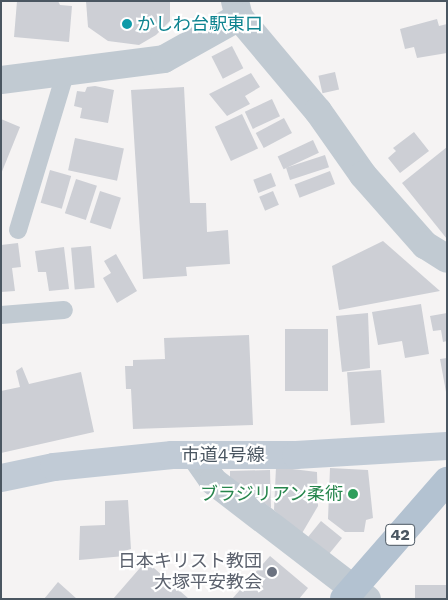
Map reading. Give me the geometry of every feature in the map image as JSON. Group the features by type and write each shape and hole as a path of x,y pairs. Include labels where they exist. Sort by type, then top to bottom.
{"main road":[{"name":"42","path":"355,595 447,481"}],"street":[{"path":"1,80 65,74 164,59 237,9 318,111 363,175 424,245 447,259"},
{"name":"市道4号線","path":"1,478 54,467 195,455 296,455 447,446"},
{"path":"195,455 213,481 355,595"}],"lane":[{"path":"18,230 65,74"},
{"path":"1,315 64,310"}],"building":[{"path":"17,1 58,1 60,5 72,6 69,42 14,37"},
{"name":"かしわ台駅東口","path":"86,1 170,1 170,21 156,35 139,45 108,41 88,27"},
{"path":"437,19 439,26 447,24 447,53 417,58 414,47 405,49 400,29"},
{"path":"232,46 243,68 223,79 212,56"},
{"path":"335,72 339,90 322,93 318,76"},
{"path":"251,73 260,87 245,96 250,104 227,116 209,94"},
{"path":"95,86 114,90 108,123 80,118 82,108 74,106 77,91 85,92 87,87"},
{"path":"184,87 190,203 206,203 207,232 228,230 230,264 186,267 187,276 143,279 131,90"},
{"path":"272,99 280,116 253,129 245,112"},
{"path":"242,114 258,148 231,161 215,127"},
{"path":"284,118 292,133 264,148 256,133"},
{"path":"1,119 20,127 1,174"},
{"path":"414,132 429,151 400,173 388,158 396,151 393,148"},
{"path":"75,138 124,148 117,181 68,170"},
{"path":"313,140 319,153 284,169 278,156"},
{"path":"447,147 447,239 402,183"},
{"path":"325,155 329,167 290,180 286,168"},
{"path":"50,170 71,176 62,209 41,203"},
{"path":"330,171 335,184 300,198 295,185"},
{"path":"271,173 276,186 258,193 253,180"},
{"path":"76,179 97,186 86,220 65,213"},
{"path":"100,191 121,198 111,229 90,222"},
{"path":"273,191 279,205 265,211 259,197"},
{"path":"383,241 440,291 339,310 332,266"},
{"path":"18,243 21,267 12,268 15,291 1,292 1,245"},
{"path":"91,246 95,288 75,290 71,248"},
{"path":"64,247 69,289 49,291 46,272 38,272 35,251"},
{"path":"116,254 137,291 117,303 103,278 111,273 104,261"},
{"path":"421,304 429,354 405,358 402,341 378,345 372,312"},
{"path":"368,313 370,368 342,372 336,316"},
{"path":"447,313 447,341 443,342 441,330 433,331 430,316"},
{"path":"285,329 328,329 328,391 285,391"},
{"path":"249,335 253,425 133,429 131,389 126,389 125,366 133,366 133,360 165,359 164,338"},
{"path":"447,358 447,392 446,392 440,359"},
{"path":"22,367 29,384 81,372 94,432 1,453 1,391 20,387 16,371"},
{"path":"381,370 385,423 351,425 347,372"},
{"path":"276,467 317,472 318,506 301,535 274,510"},
{"path":"330,468 368,470 373,518 366,520 364,532 345,532 328,519"},
{"path":"270,470 271,508 230,478 230,471"},
{"path":"128,500 131,549 124,551 125,556 79,560 80,526 105,525 105,501"},
{"path":"321,521 342,538 329,554 308,537"},
{"name":"日本キリスト教団 大塚平安教会","path":"270,556 308,588 299,599 232,599"},
{"path":"146,561 189,599 113,599"},
{"path":"58,582 77,599 44,599"},
{"path":"415,585 447,585 447,599 415,599"}],"place":[{"name":"かしわ台駅東口","path":"127,24"},
{"name":"ブラジリアン柔術","path":"353,494"},
{"name":"日本キリスト教団 大塚平安教会","path":"272,572"}]}
